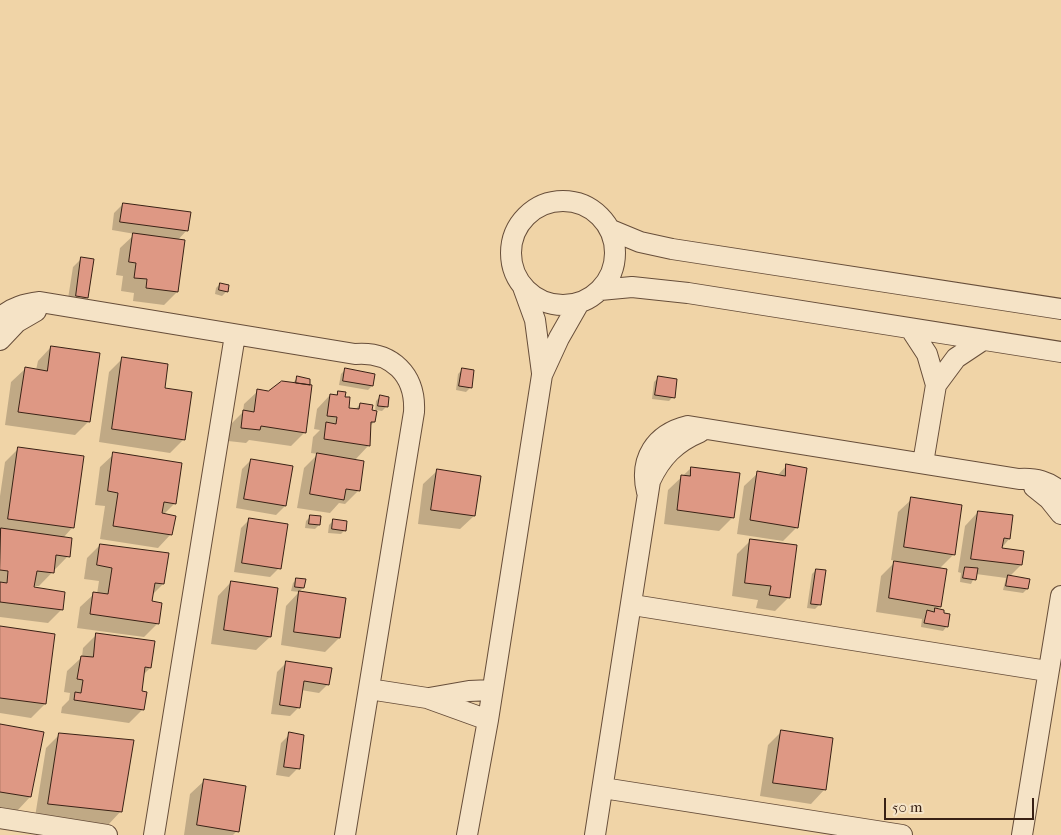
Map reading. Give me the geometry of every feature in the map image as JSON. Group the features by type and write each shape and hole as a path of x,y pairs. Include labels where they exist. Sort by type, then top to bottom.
{"street":[{"path":"467,835 488,720 542,375 537,329 522,286 514,272 510,256 512,240 518,225 529,212 542,204 558,200 574,201 596,211 611,230 615,246 615,262 610,277 600,290 579,303 564,306 548,303 534,296 522,286"},
{"path":"611,230 628,238 672,249 1061,310"},
{"path":"600,290 620,287 647,288 1061,352"},
{"path":"0,318 13,308 40,302 355,354 374,364 393,380 405,402 411,425 345,835"},
{"path":"542,375 579,303"},
{"path":"0,340 16,322 28,314 54,305"},
{"path":"910,328 927,354 936,385 923,463"},
{"path":"154,835 235,335"},
{"path":"936,385 956,358 983,340"},
{"path":"595,835 633,605 648,492 655,470 669,451 688,437 710,429 1019,479 1043,481 1061,492"},
{"path":"1019,479 1049,499 1061,514"},
{"path":"1022,835 1047,671 1061,596"},
{"path":"633,605 1047,671"},
{"path":"368,689 427,698 488,720"},
{"path":"427,698 469,691 492,690"},
{"path":"603,788 783,826 902,835"},
{"path":"0,818 107,835"}],"building":[{"path":"123,203 191,212 188,231 120,222"},
{"path":"133,233 185,240 178,292 146,288 147,279 134,278 136,263 129,262"},
{"path":"81,257 94,259 88,298 76,296"},
{"path":"220,283 229,285 228,292 219,290"},
{"path":"51,346 100,353 90,422 18,412 25,367 47,371"},
{"path":"122,357 168,364 165,388 192,392 185,440 112,429"},
{"path":"345,368 375,374 373,386 343,381"},
{"path":"462,368 474,370 472,388 459,386"},
{"path":"297,376 310,379 310,385 296,383"},
{"path":"658,376 677,379 675,398 655,395"},
{"path":"282,381 312,385 306,433 261,426 260,430 241,428 243,410 254,412 257,389 268,391"},
{"path":"338,391 346,392 345,397 350,397 349,408 359,409 360,403 373,405 372,410 377,411 375,422 371,422 370,446 324,439 326,422 336,424 337,417 327,416 330,394 337,395"},
{"path":"380,395 389,397 388,407 378,406"},
{"path":"18,447 84,456 74,528 8,519"},
{"path":"113,452 182,463 176,504 164,502 162,513 176,516 172,535 113,526 118,493 108,491"},
{"path":"317,453 364,461 360,491 346,489 344,500 310,494"},
{"path":"251,459 293,466 286,506 244,499"},
{"path":"786,464 807,468 798,528 750,520 757,471 785,476"},
{"path":"691,467 740,473 734,518 677,510 681,475 690,476"},
{"path":"437,469 481,476 475,516 431,510"},
{"path":"911,497 962,505 955,555 904,547"},
{"path":"978,511 1013,515 1010,539 1004,538 1002,548 1024,551 1022,565 971,559"},
{"path":"310,515 321,516 320,525 309,524"},
{"path":"249,518 288,524 281,569 242,563"},
{"path":"333,519 347,521 346,531 332,529"},
{"path":"1,528 72,538 70,557 56,555 54,573 37,571 34,587 65,592 63,610 0,602 0,582 7,583 8,571 0,570"},
{"path":"750,539 797,545 790,598 769,595 771,586 745,583"},
{"path":"100,544 169,553 164,584 155,583 152,601 162,603 159,624 90,614 93,592 108,594 112,568 97,565"},
{"path":"894,561 947,569 941,607 889,598"},
{"path":"965,567 978,568 976,580 963,578"},
{"path":"816,569 826,570 821,605 811,604"},
{"path":"1008,575 1030,579 1028,589 1006,586"},
{"path":"296,578 306,579 304,588 295,587"},
{"path":"231,581 278,588 271,637 224,630"},
{"path":"299,591 346,598 340,638 294,632"},
{"path":"935,608 950,614 948,627 924,623 927,610 934,612"},
{"path":"0,626 55,634 46,704 0,698"},
{"path":"96,633 155,641 151,668 145,667 142,691 147,692 144,710 74,700 75,692 81,693 83,680 77,679 81,656 93,657"},
{"path":"286,661 332,668 329,685 304,681 300,708 280,705"},
{"path":"0,724 44,732 31,797 0,792"},
{"path":"781,730 833,738 826,790 773,783"},
{"path":"289,732 304,735 300,769 284,767"},
{"path":"59,733 134,740 122,812 48,804"},
{"path":"204,779 246,786 239,832 197,825"}]}
